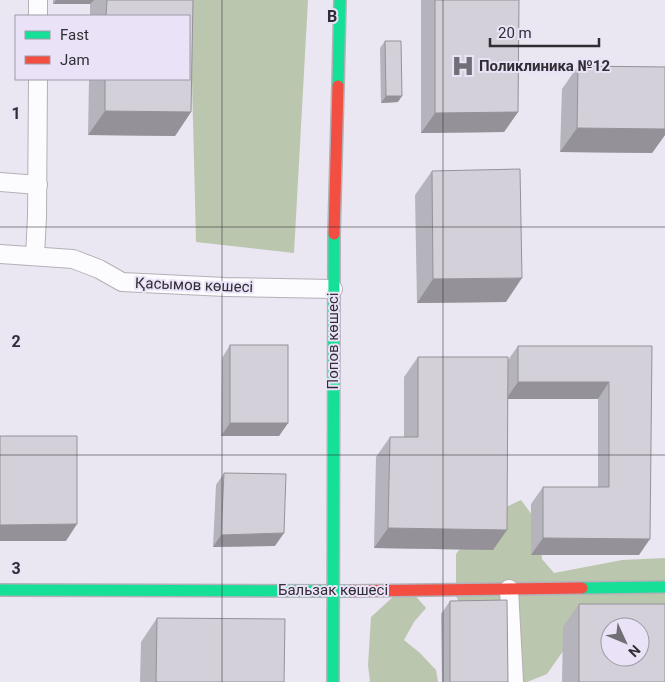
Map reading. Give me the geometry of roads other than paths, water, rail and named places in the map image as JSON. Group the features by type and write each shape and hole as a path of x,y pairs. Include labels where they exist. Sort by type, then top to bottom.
{"street":[{"name":"Попов көшесі","path":"333,682 333,289 340,0"},
{"name":"Бальзак көшесі","path":"0,590 333,591 665,587"}],"lane":[{"path":"38,0 38,15"},
{"path":"36,256 38,80"},
{"path":"0,182 38,185"},
{"name":"Қасымов көшесі","path":"0,254 73,259 122,282 225,287 333,289"},
{"path":"509,589 514,682"}],"place":[{"name":"Поликлиника №12","path":"463,66"}]}
